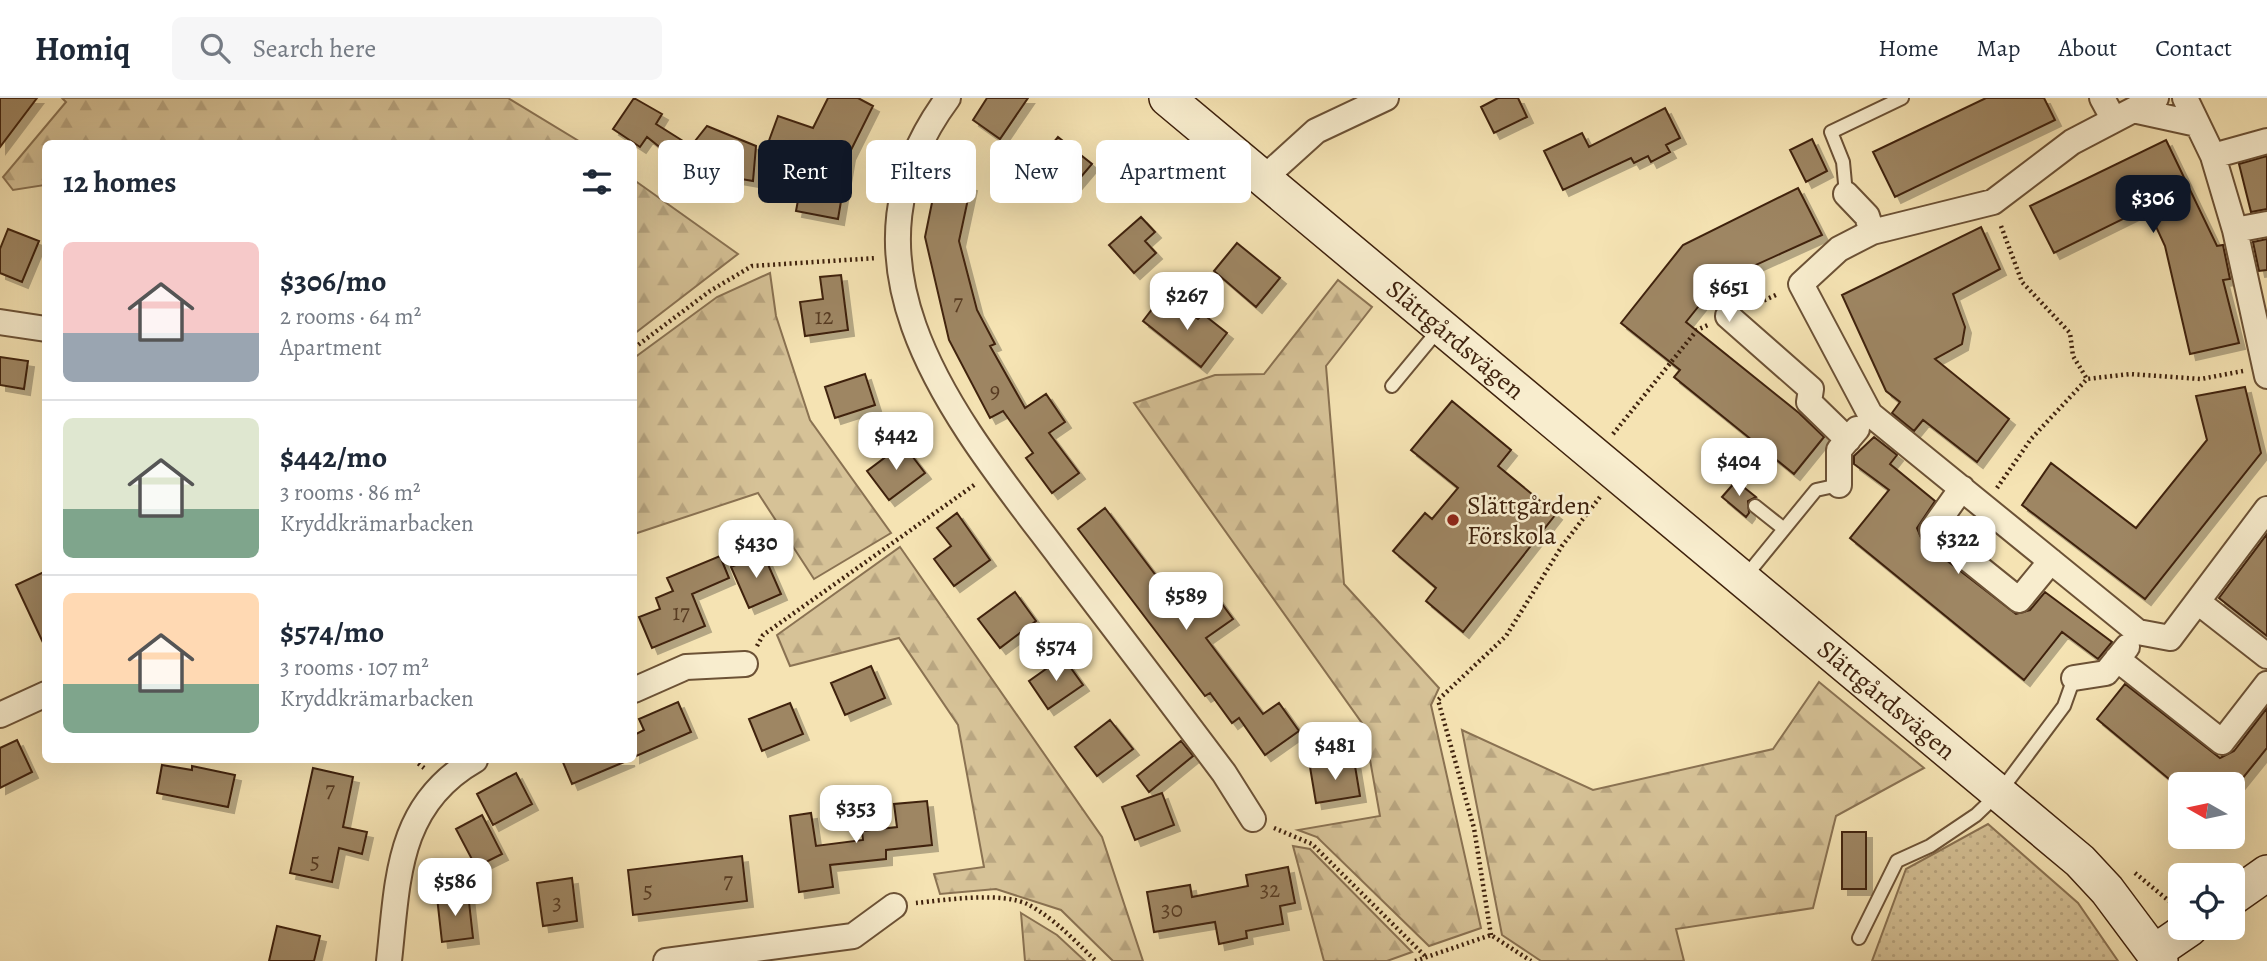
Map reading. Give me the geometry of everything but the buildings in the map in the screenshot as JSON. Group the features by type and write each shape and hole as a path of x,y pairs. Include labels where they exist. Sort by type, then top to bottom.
{"street":[{"path":"948,98 923,137 906,174 898,219 898,256 909,311 928,361 963,425 1224,773 1253,819"},
{"name":"Slättgårdsvägen","path":"1167,98 2080,861 2107,890 2158,956"},
{"path":"1264,178 1316,131 1386,98"},
{"path":"2156,98 2117,109 1993,202 1872,232 1839,249 1801,284 1870,414 2138,632 2170,638 2267,509"},
{"path":"2185,98 2213,156 2235,230 2265,362"},
{"path":"2117,109 2197,124"},
{"path":"2213,156 2267,141"},
{"path":"1846,194 1867,216 1872,232"},
{"path":"2235,230 2267,224"},
{"path":"1728,316 1811,389 1809,402 1848,440"},
{"path":"0,322 42,328"},
{"path":"1839,485 1839,450 1870,414"},
{"path":"1962,488 1932,530 2019,600 2051,561"},
{"path":"2197,602 2267,656"},
{"path":"2074,678 2106,673 2138,632"},
{"path":"2117,659 2222,741 2267,684"},
{"path":"637,689 686,667 745,664"},
{"path":"0,715 42,696"},
{"path":"389,961 398,875 408,838 417,817 441,784 471,763"},
{"path":"2245,889 2267,873"},
{"path":"666,961 853,936 894,906"},
{"path":"2158,956 2176,940"}],"lane":[{"path":"1846,194 1843,162 1831,132 1902,98"},
{"path":"1392,386 1440,327"},
{"path":"1743,580 1816,490 1839,485"},
{"path":"1755,506 1784,528"},
{"path":"1859,938 1897,861 1930,846 1976,815 1999,793 2064,706 2074,678"}],"path":[{"path":"1993,202 2022,282 2070,333 2073,356 2087,379"},
{"path":"637,346 710,290 752,266 898,256"},
{"path":"1609,438 1697,330 1801,284"},
{"path":"1984,506 2031,439 2087,379 2130,374 2201,379 2265,362"},
{"path":"745,664 764,635 995,470"},
{"path":"1531,961 1491,935 1474,828 1438,700 1506,636 1562,546 1617,475"},
{"path":"1253,819 1312,844 1426,957"},
{"path":"894,906 982,897 1027,903 1062,929 1096,961"},
{"path":"1415,961 1491,935"}],"green space":[{"path":"62,98 508,98 577,140 42,140 42,185 13,190 3,177 66,102"},
{"path":"637,182 658,197 658,203 666,203 738,254 637,332"},
{"path":"770,273 776,316 810,420 891,533 814,579 758,493 637,533 637,356 717,297"},
{"path":"1338,280 1372,307 1326,366 1344,584 1439,688 1431,705 1481,928 1429,946 1317,837 1298,830 1380,816 1364,726 1134,403 1215,375 1264,374"},
{"path":"900,547 1102,837 1143,961 1113,961 1061,910 996,889 940,894 934,874 984,867 958,725 899,638 790,666 777,635"},
{"path":"1819,682 1924,768 1836,816 1813,908 1676,929 1684,961 1541,961 1502,935 1462,730 1593,790 1773,749"},
{"path":"1988,824 2078,903 2118,961 1872,961 1906,869"},
{"path":"1293,846 1310,849 1412,952 1387,961 1324,961"},
{"path":"1021,913 1057,935 1085,961 1025,961"}],"place":[{"name":"Slättgården Förskola","path":"1453,520"}]}
